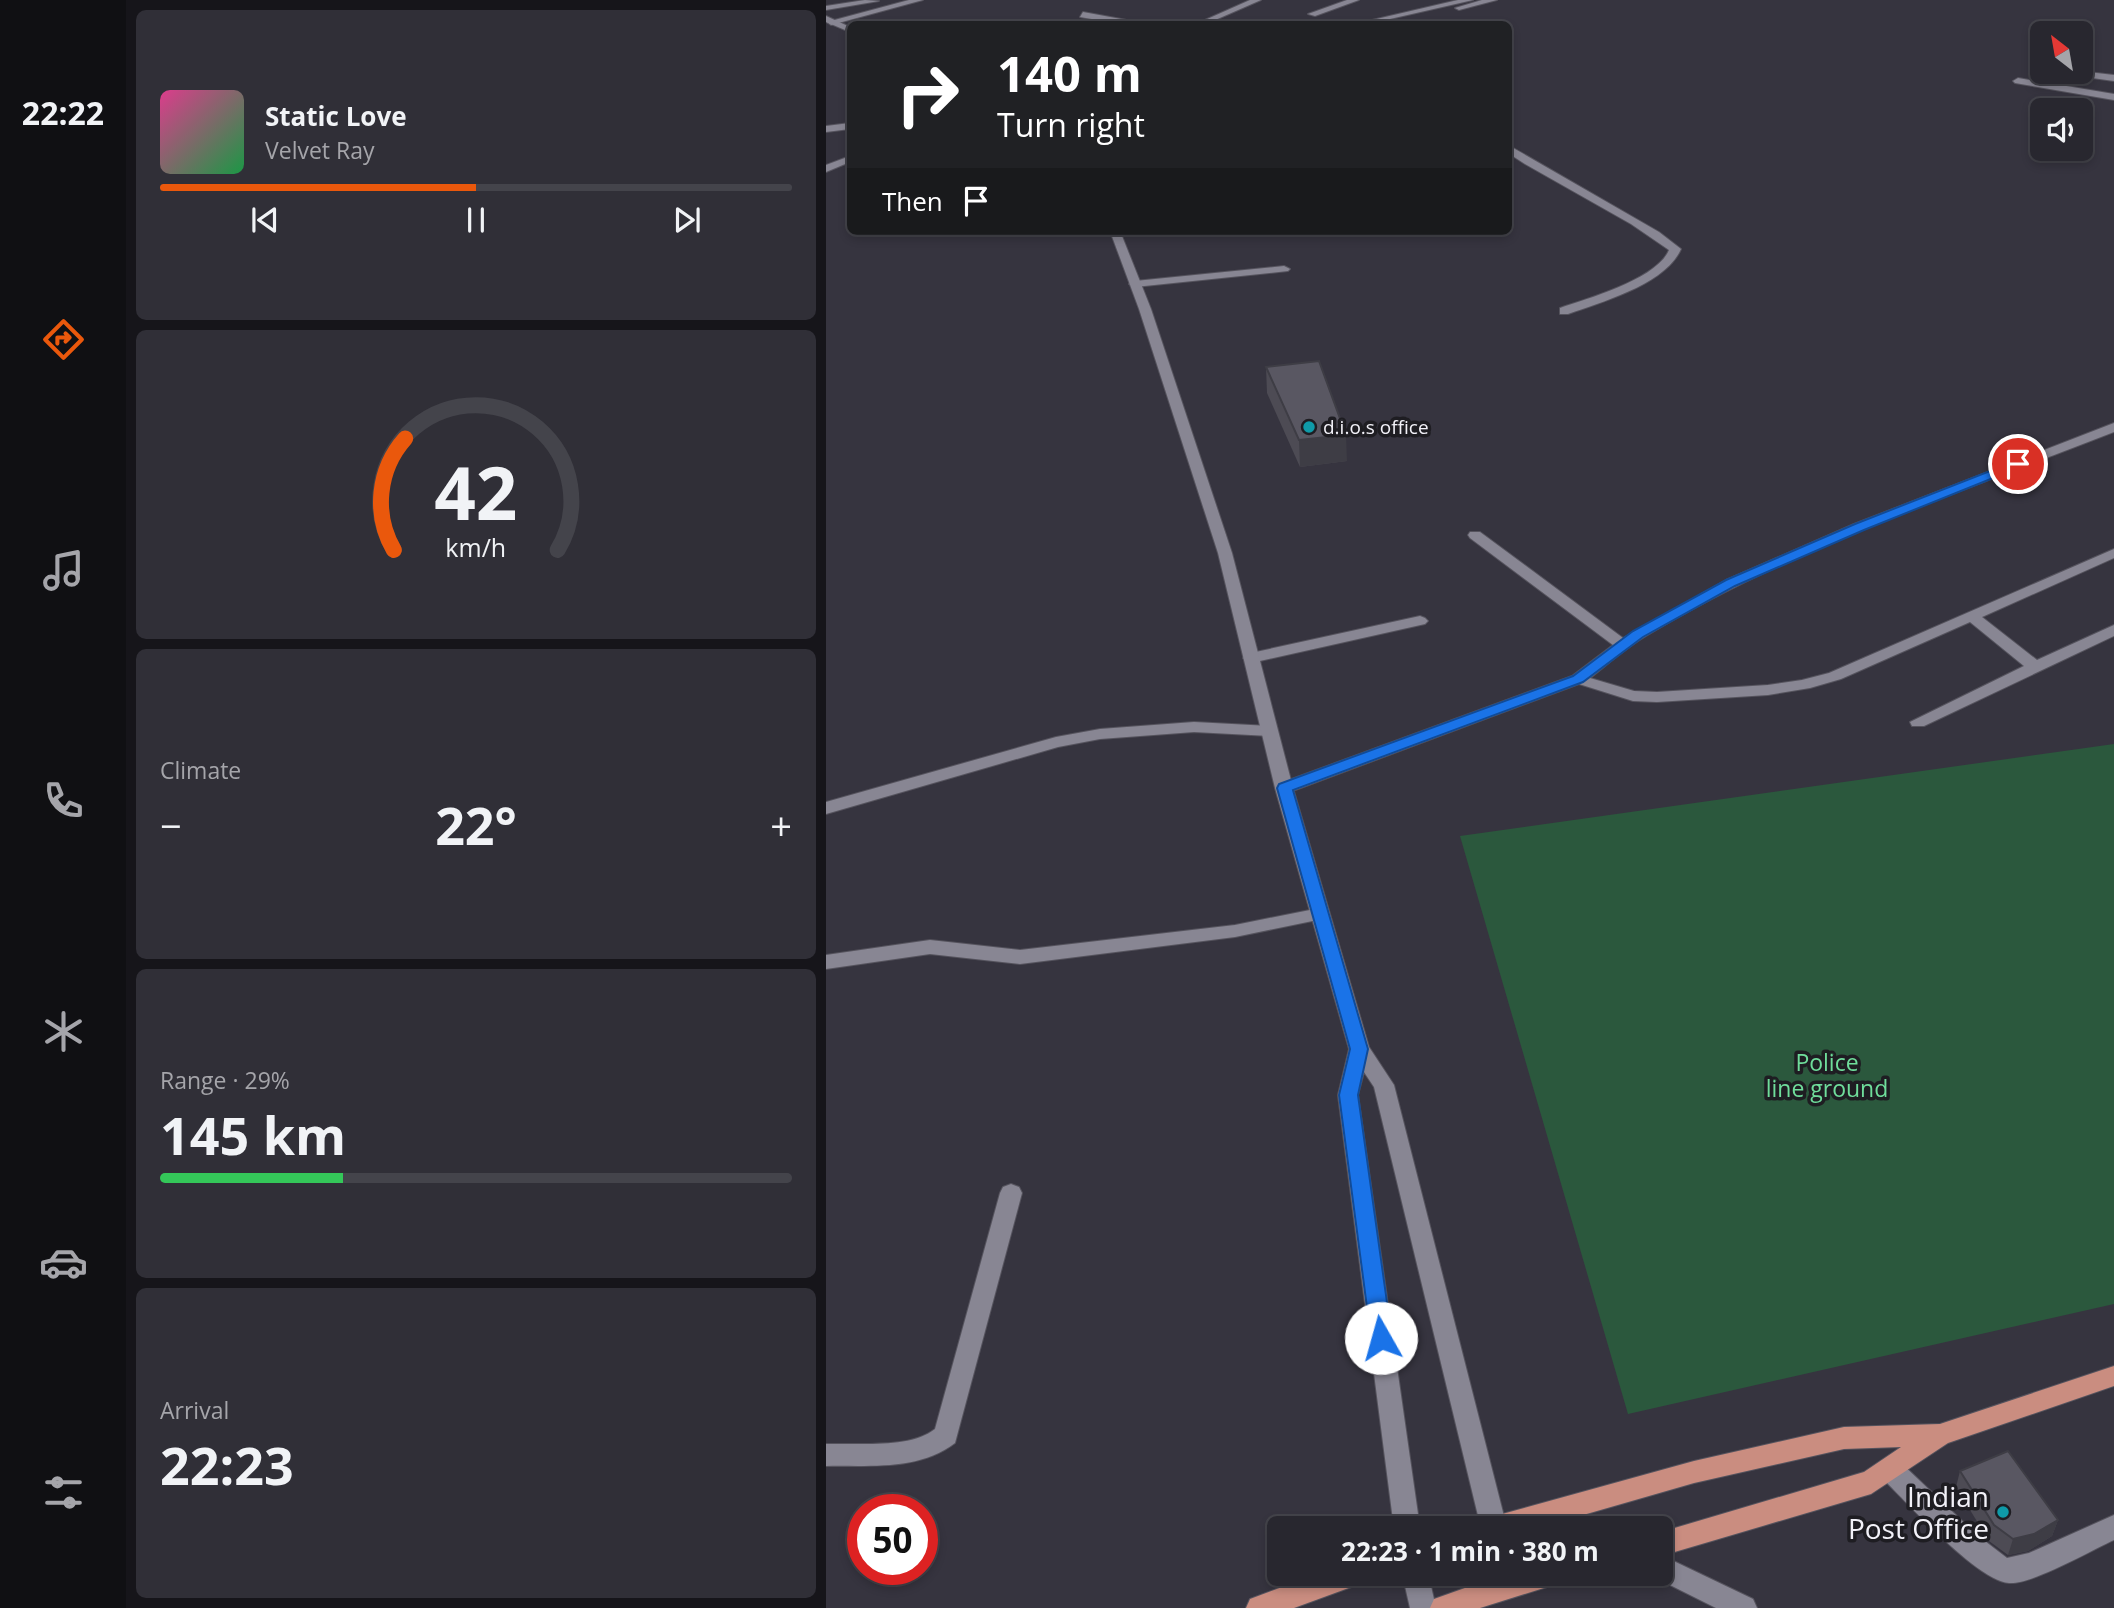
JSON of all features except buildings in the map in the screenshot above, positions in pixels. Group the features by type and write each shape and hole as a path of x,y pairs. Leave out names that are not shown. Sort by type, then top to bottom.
{"main road":[{"path":"1538,1516 1694,1472 1844,1438 1940,1434 2114,1376"},
{"path":"1673,1541 1871,1482 1940,1434"},
{"path":"1259,1608 1320,1586"},
{"path":"1443,1608 1469,1603 1497,1586"}],"street":[{"path":"826,8 878,0"},
{"path":"830,22 919,0"},
{"path":"1207,21 1258,0"},
{"path":"1311,14 1355,0"},
{"path":"1373,21 1469,0"},
{"path":"1397,21 1491,0"},
{"path":"1083,15 1116,21"},
{"path":"830,22 847,29"},
{"path":"2093,76 2114,78"},
{"path":"2018,80 2114,97"},
{"path":"826,123 847,120"},
{"path":"826,129 847,126"},
{"path":"1512,151 1541,170 1629,217 1675,249 1674,257 1670,261 1645,277 1597,300 1564,311"},
{"path":"826,169 847,160"},
{"path":"1117,235 1225,553 1284,788 1359,1049 1384,1085 1492,1516"},
{"path":"1135,284 1284,269"},
{"path":"1284,788 1578,679 1622,645 1731,583 1859,527 2114,427"},
{"path":"1475,535 1622,645"},
{"path":"1578,679 1633,696 1657,697 1804,685 1835,676 2114,554"},
{"path":"1971,615 2034,667"},
{"path":"1251,658 1420,621"},
{"path":"1918,722 2114,629"},
{"path":"826,808 1056,742 1100,734 1194,727 1270,731"},
{"path":"826,962 930,947 1020,957 1235,930 1320,914"},
{"path":"1359,1049 1348,1095 1405,1516"},
{"path":"826,1455 910,1452 930,1447 946,1435 1011,1194"},
{"path":"1890,1469 1956,1533 2002,1571 2024,1567 2114,1527"},
{"path":"1673,1573 1744,1608"},
{"path":"1418,1586 1423,1608"}],"green space":[{"name":"Police line ground","path":"2114,744 2114,1304 1628,1414 1460,836"}],"place":[{"name":"d.i.o.s office","path":"1309,427"},
{"name":"Indian Post Office","path":"2003,1512"}],"route":[{"path":"1381,1338 1348,1095 1359,1049 1284,788 1578,679 1638,634 1731,583 1859,527 2018,464"}]}
